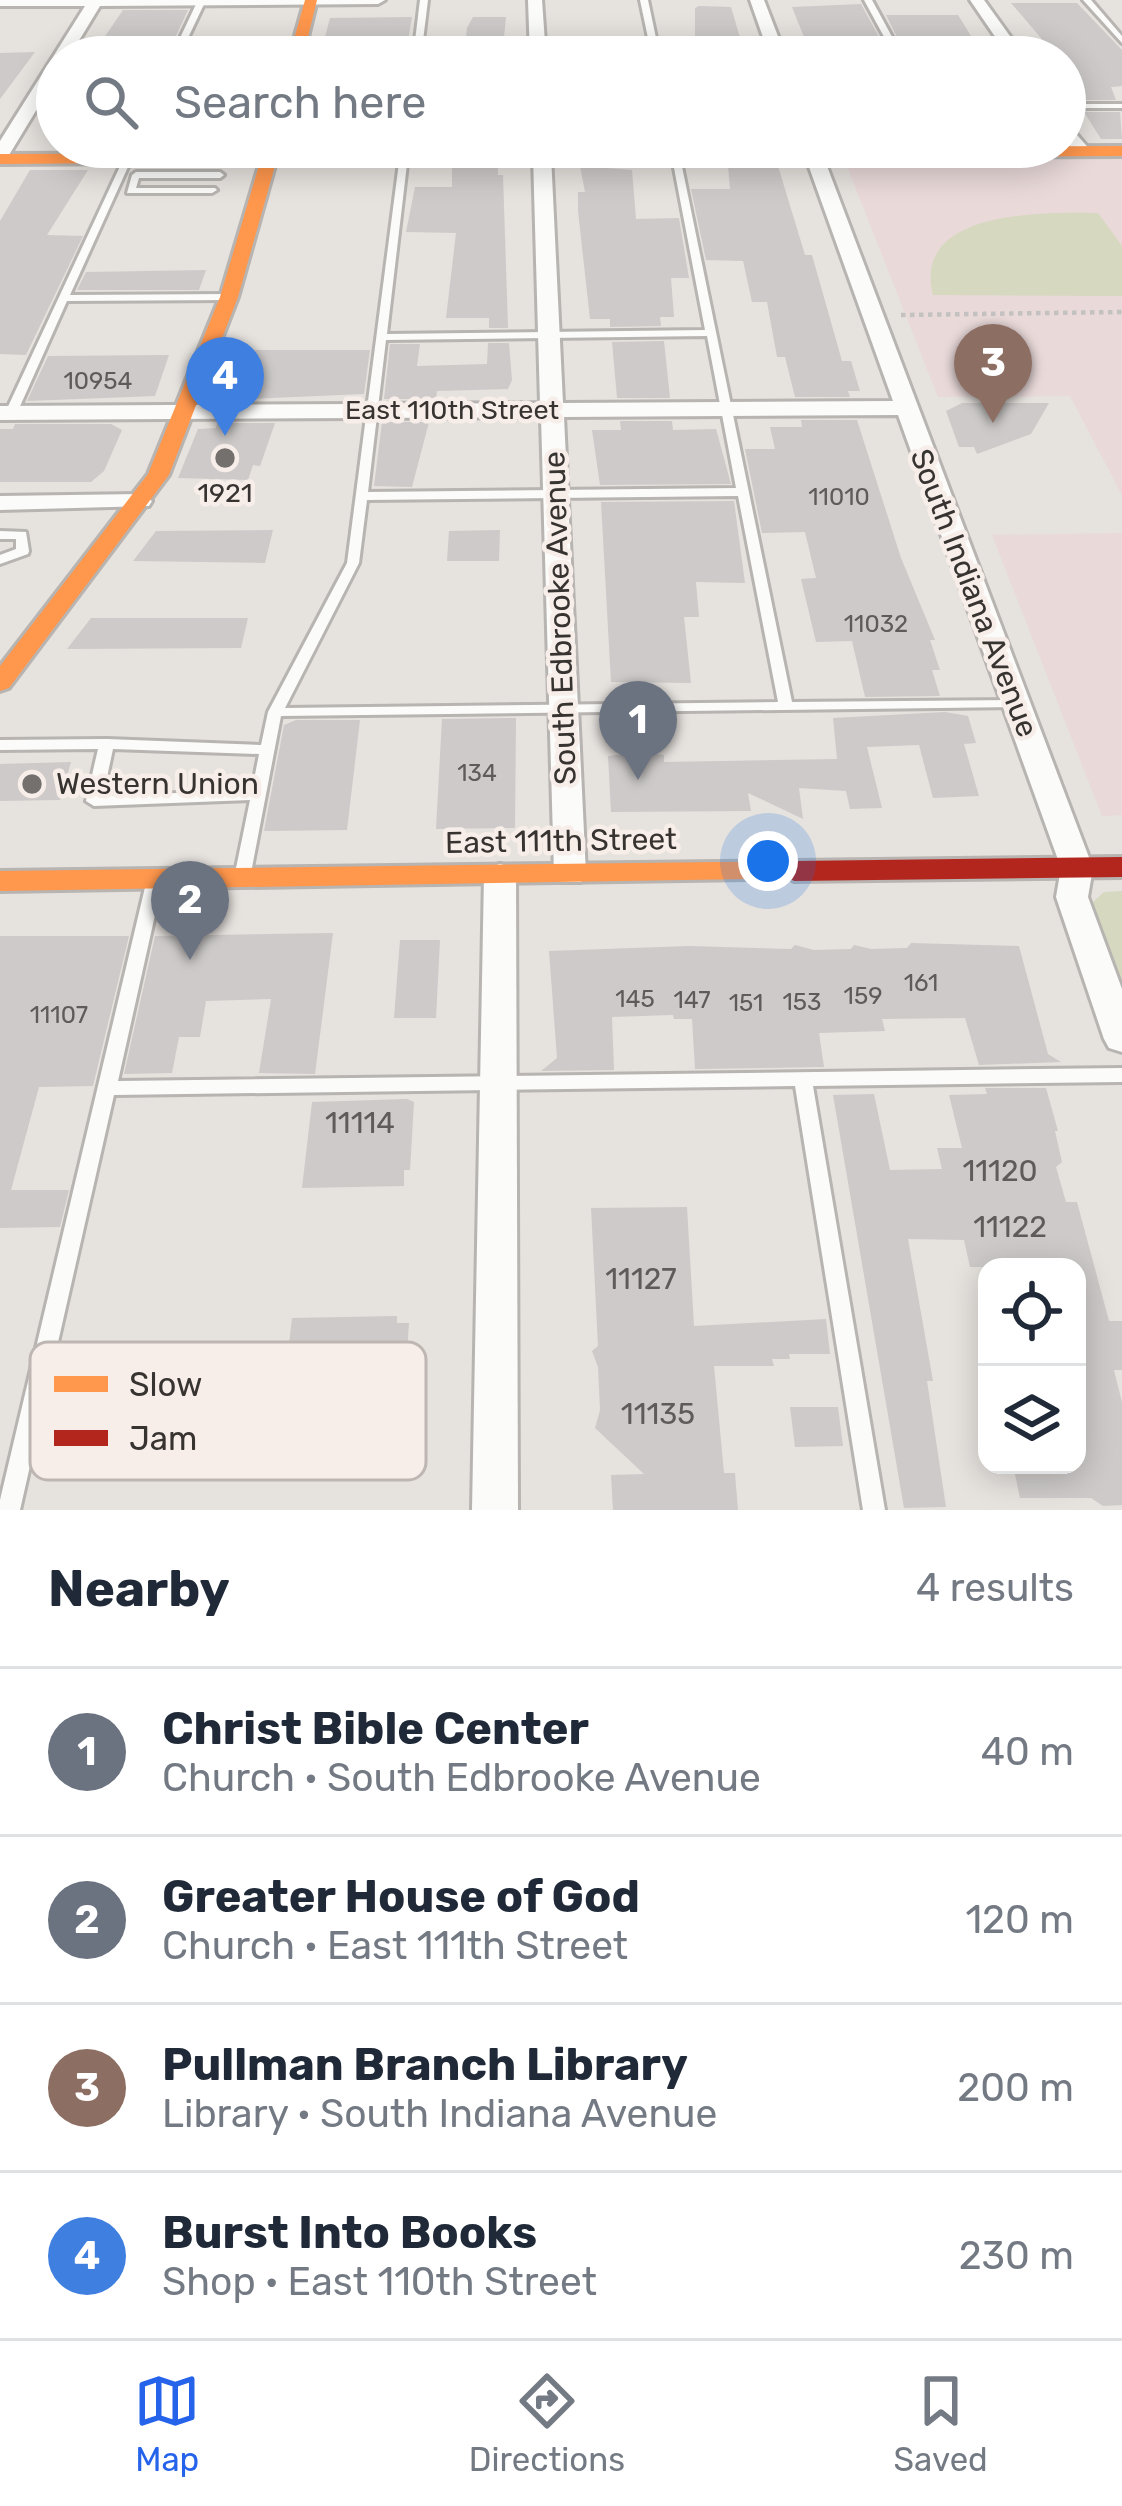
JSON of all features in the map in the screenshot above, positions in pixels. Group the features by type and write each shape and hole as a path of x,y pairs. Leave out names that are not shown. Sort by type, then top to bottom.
{"main road":[{"path":"302,36 311,0"},
{"path":"1086,152 1122,151"},
{"path":"0,157 36,156"},
{"path":"0,683 158,475 229,297 265,168"},
{"name":"East 111th Street","path":"0,881 1122,868"}],"street":[{"path":"0,2 378,0"},
{"path":"535,0 537,36"},
{"path":"757,0 770,36"},
{"path":"977,0 1002,36"},
{"path":"74,36 96,1"},
{"path":"0,157 36,98"},
{"name":"South Edbrooke Avenue","path":"543,168 570,874"},
{"name":"South Indiana Avenue","path":"818,168 1077,868 1072,897 1122,1040"},
{"name":"East 110th Street","path":"5,413 904,408"},
{"path":"0,502 140,501"},
{"path":"495,1510 500,875"}],"lane":[{"path":"185,36 201,0"},
{"path":"420,36 424,0"},
{"path":"644,0 652,36"},
{"path":"868,0 887,36"},
{"path":"1087,0 1122,41"},
{"path":"1086,106 1122,106"},
{"path":"5,413 124,168"},
{"path":"166,168 136,176 130,190 212,190"},
{"path":"176,168 220,175"},
{"path":"242,878 275,712 353,563 403,168"},
{"path":"678,168 786,706"},
{"path":"64,298 229,297"},
{"path":"382,337 711,333"},
{"path":"362,496 743,492"},
{"path":"0,535 22,535 23,550 0,560"},
{"path":"275,712 1015,704"},
{"path":"106,744 94,800 257,795"},
{"path":"0,745 265,750"},
{"path":"48,1342 155,879"},
{"path":"106,1088 1122,1076"},
{"path":"803,1079 874,1510"},
{"path":"9,1510 30,1419"}],"path":[{"path":"901,315 1122,312"}],"shaded area":[{"path":"1086,159 1122,159 1122,495 1070,396 938,397 848,168 1086,168"},
{"path":"1122,533 1122,815 1102,816 992,535"}],"green space":[{"path":"1098,213 1122,246 1122,296 933,295 932,267 942,246 961,231 1016,216"},
{"path":"1122,891 1122,990 1091,904 1104,892"}],"building":[{"path":"1011,3 1077,3 1122,50 1122,86 1111,87 1116,100 1086,100 1086,36 1039,36"},
{"path":"861,4 879,36 804,36 792,7"},
{"path":"731,7 739,36 695,36 695,8"},
{"path":"123,10 188,10 176,36 105,36"},
{"path":"886,15 958,15 971,36 896,36"},
{"path":"412,17 409,36 325,36 330,18"},
{"path":"473,17 506,17 504,36 466,36"},
{"path":"35,52 0,99 0,53"},
{"path":"1086,112 1120,112 1122,139 1101,139"},
{"path":"452,168 498,168 498,175 503,175 508,328 489,328 489,318 446,318 456,233 406,232 415,187 452,187"},
{"path":"580,168 632,170 636,219 679,218 689,278 671,278 674,317 660,317 661,326 610,327 610,319 590,319 578,211 578,192 585,192"},
{"path":"728,168 779,168 805,255 812,255 842,361 851,361 860,391 848,391 850,397 795,397 785,357 777,357 767,302 752,302 743,261 706,260 691,189 730,189"},
{"path":"30,170 88,170 47,235 83,236 26,355 0,354 0,221"},
{"path":"206,270 199,290 77,290 86,272"},
{"path":"664,341 670,398 617,398 612,342"},
{"path":"488,343 509,343 512,380 508,389 437,391 436,399 384,399 390,344 420,344 417,366 487,364"},
{"path":"239,350 370,350 364,394 223,400"},
{"path":"169,355 155,396 27,401 48,356"},
{"path":"962,403 1049,403 1031,434 977,454 974,447 959,447 946,411"},
{"path":"801,420 857,420 901,558 935,640 930,640 940,670 932,670 940,696 865,697 852,641 816,642 801,579 816,578 805,532 762,533 745,449 775,449 770,427 802,427"},
{"path":"620,421 672,421 673,430 716,429 731,484 600,485 592,430 621,430"},
{"path":"382,422 429,422 412,487 374,486"},
{"path":"217,423 275,423 260,466 253,465 248,480 178,478 198,429 216,428"},
{"path":"15,424 111,424 122,430 104,471 91,482 0,482 0,429 13,429"},
{"path":"734,501 745,583 696,582 699,617 684,617 691,683 611,682 601,502"},
{"path":"273,530 265,563 133,561 156,531"},
{"path":"500,530 499,561 447,561 449,531"},
{"path":"91,618 248,618 241,648 67,649"},
{"path":"945,712 968,716 976,743 964,744 979,796 933,798 919,745 867,747 882,808 850,809 846,791 799,788 803,819 748,793 751,811 611,812 608,756 640,752 664,755 664,762 837,759 833,718"},
{"path":"516,718 515,828 436,829 442,719"},
{"path":"296,720 360,720 347,830 264,831 284,725"},
{"name":"Western Union","path":"71,762 60,800 0,801 0,764"},
{"path":"333,933 315,1074 259,1073 271,999 206,1001 200,1037 179,1037 172,1073 124,1074 155,936"},
{"path":"0,936 129,936 93,1086 39,1087 11,1190 69,1190 60,1227 0,1228"},
{"path":"400,940 440,940 436,1018 394,1018"},
{"path":"911,943 1019,946 1048,1054 1061,1062 979,1065 965,1018 882,1019 885,1031 819,1033 824,1067 695,1069 692,1019 674,1019 673,1015 612,1017 614,1070 541,1071 557,1058 549,951 689,946 791,949 795,945 814,950 854,945 871,949 907,948"},
{"path":"985,1088 1046,1088 1058,1131 1062,1162 1056,1167 1066,1202 1077,1202 1109,1321 1122,1321 1122,1370 1114,1370 1122,1402 1122,1505 1103,1506 1091,1498 1020,1498 1015,1474 1086,1474 1086,1258 978,1258 978,1267 970,1267 964,1240 908,1239 933,1381 927,1381 946,1507 904,1508 833,1095 874,1094 890,1170 942,1169 937,1148 962,1148 949,1095 987,1094"},
{"path":"312,1102 414,1102 410,1170 404,1170 404,1186 302,1188"},
{"path":"687,1207 694,1326 826,1319 830,1354 789,1354 790,1359 772,1359 774,1366 714,1366 724,1473 735,1473 738,1510 613,1510 611,1475 644,1474 595,1428 600,1410 598,1367 592,1351 598,1346 591,1208"},
{"path":"397,1316 397,1323 409,1323 408,1342 289,1342 292,1318"},
{"path":"790,1407 838,1407 843,1446 795,1447"}],"traffic: slow":[{"path":"302,36 311,0"},
{"path":"1086,151 1122,151"},
{"path":"0,159 36,159"},
{"path":"0,683 158,475 229,297 266,168"},
{"path":"0,881 794,871"}],"traffic: jam":[{"path":"794,871 1122,867"}],"place":[{"name":"Pullman Branch Library","path":"993,423"},
{"name":"Burst Into Books","path":"225,436"},
{"name":"1921","path":"225,458"},
{"name":"Christ Bible Center","path":"638,780"},
{"name":"Western Union","path":"32,784"},
{"name":"Greater House of God","path":"190,960"}]}
